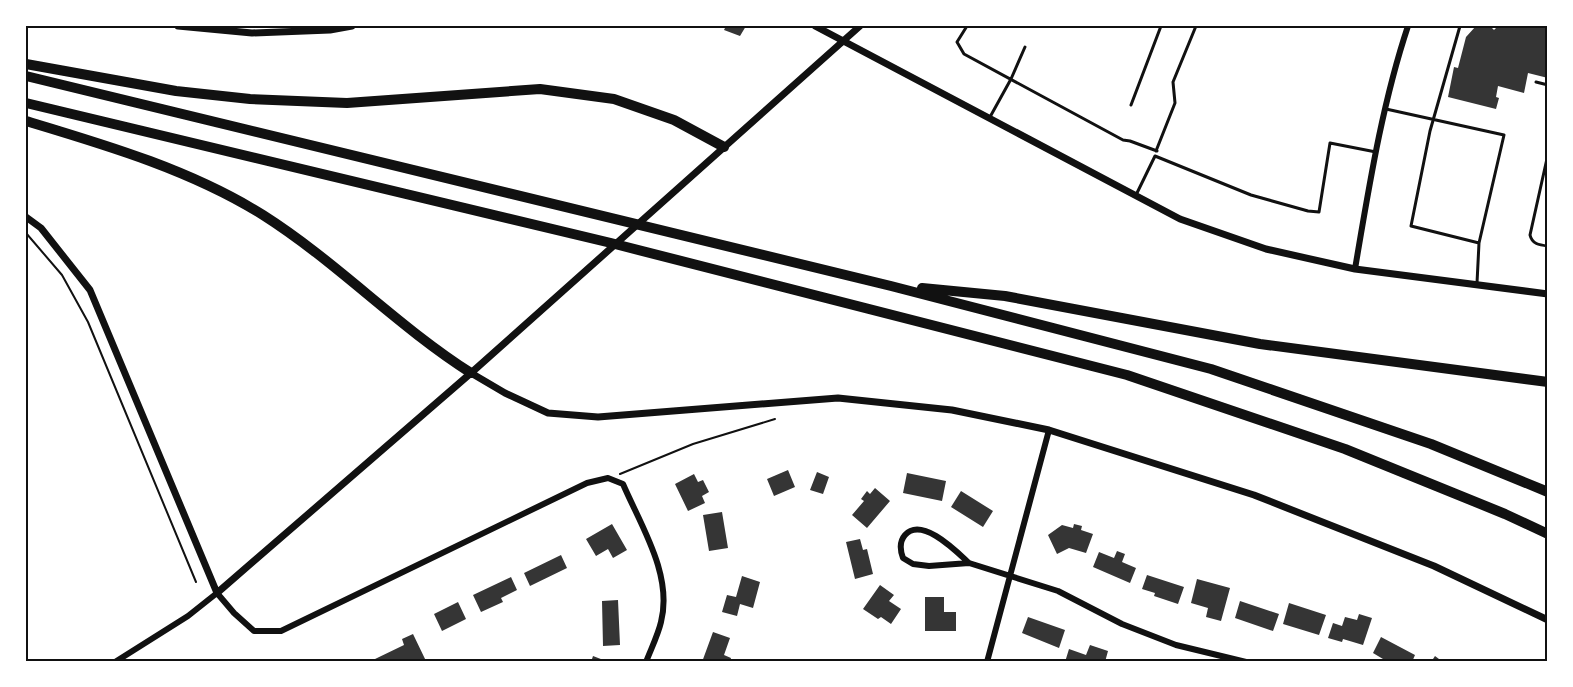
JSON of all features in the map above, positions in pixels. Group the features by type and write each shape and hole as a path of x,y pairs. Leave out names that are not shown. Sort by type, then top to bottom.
{"highway":[{"path":"26,64 176,92 250,99 347,103 540,89 614,99 674,120 724,147"},
{"path":"26,76 891,286 1211,369 1431,444 1548,492"},
{"path":"26,103 611,243 1127,375 1345,449 1505,514 1548,534"},
{"path":"26,121 138,157 209,186 263,215 321,257 439,352 471,373"},
{"path":"891,286 1005,296 1260,344 1548,382"}],"street":[{"path":"178,26 238,29 252,33 330,30 352,26"},
{"path":"815,26 1179,219 1266,249 1355,269 1548,294"},
{"path":"115,662 188,616 217,593 471,373 860,26"},
{"path":"1355,269 1376,152 1408,26"},
{"path":"26,217 41,228 90,290 217,593 254,631 281,631 587,483 611,479 623,484 658,564 662,621 646,662"},
{"path":"471,373 505,393 548,413 598,417 837,398 952,410 1049,430 1265,499 1434,566 1548,620"},
{"path":"987,662 1049,430"},
{"path":"969,563 940,538 924,530 912,531 904,536 899,548 903,558 913,564 929,566 969,563 1058,591 1122,624 1176,645 1246,662"}],"lane":[{"path":"967,26 957,42 964,54 1123,140 1251,195 1308,212 1319,212 1330,143 1376,152"},
{"path":"1131,105 1161,26"},
{"path":"1136,196 1156,153 1174,103 1173,82 1196,26"},
{"path":"1460,26 1433,118 1411,226 1479,243"},
{"path":"989,118 1011,79 1025,47"},
{"path":"1536,82 1548,85"},
{"path":"1386,109 1504,135 1479,243 1477,285"},
{"path":"1548,154 1530,235 1531,240 1536,244 1548,246"}],"path":[{"path":"26,233 62,275 88,322 196,582"},
{"path":"611,479 620,473 693,444 775,419"}],"building":[{"path":"726,26 746,26 740,36 724,30"},
{"path":"1476,26 1490,26 1494,30 1498,26 1548,26 1548,78 1528,73 1524,93 1498,86 1496,97 1499,98 1496,109 1448,97 1454,67 1458,68 1466,37"},
{"path":"788,470 795,487 774,496 767,479"},
{"path":"817,472 829,477 823,494 810,490"},
{"path":"907,473 946,481 942,501 903,493"},
{"path":"694,474 698,482 703,480 709,492 702,496 705,503 688,511 675,484"},
{"path":"875,488 890,501 867,528 852,515 864,501 861,499 867,491 870,494"},
{"path":"961,491 993,511 983,527 951,507"},
{"path":"722,512 728,548 709,551 703,515"},
{"path":"612,524 627,550 613,558 608,549 596,556 586,539"},
{"path":"1074,524 1082,526 1081,530 1093,534 1086,553 1069,548 1057,554 1048,535 1062,525 1073,528"},
{"path":"860,539 863,550 867,549 873,574 855,579 846,542"},
{"path":"1117,551 1125,554 1122,562 1136,568 1130,583 1093,567 1099,552 1114,558"},
{"path":"561,555 567,568 530,586 524,573"},
{"path":"1147,575 1184,587 1178,604 1154,596 1155,593 1142,589"},
{"path":"742,576 760,582 753,608 740,604 737,616 722,612 727,595 736,597"},
{"path":"511,577 517,590 501,598 503,602 481,612 473,595"},
{"path":"1197,579 1230,588 1221,621 1206,617 1208,608 1191,603"},
{"path":"880,585 894,595 889,601 901,609 891,624 863,609"},
{"path":"925,597 944,597 944,612 956,612 956,631 925,631"},
{"path":"618,600 620,645 603,646 602,601"},
{"path":"1240,601 1279,614 1273,631 1235,618"},
{"path":"458,602 466,619 442,631 434,614"},
{"path":"1289,603 1326,615 1319,635 1283,624"},
{"path":"1359,614 1372,618 1363,645 1343,639 1342,642 1328,638 1333,623 1342,626 1345,617 1357,620"},
{"path":"1028,617 1065,630 1059,648 1022,633"},
{"path":"713,632 730,638 724,655 731,658 730,662 702,662"},
{"path":"413,634 426,661 376,662 375,659 404,645 402,639"},
{"path":"1381,637 1415,655 1412,662 1388,662 1373,653"},
{"path":"1090,645 1108,651 1105,662 1065,662 1069,649 1086,655"},
{"path":"593,656 606,661 606,662 591,662"},
{"path":"1435,656 1443,662 1431,662"}]}
